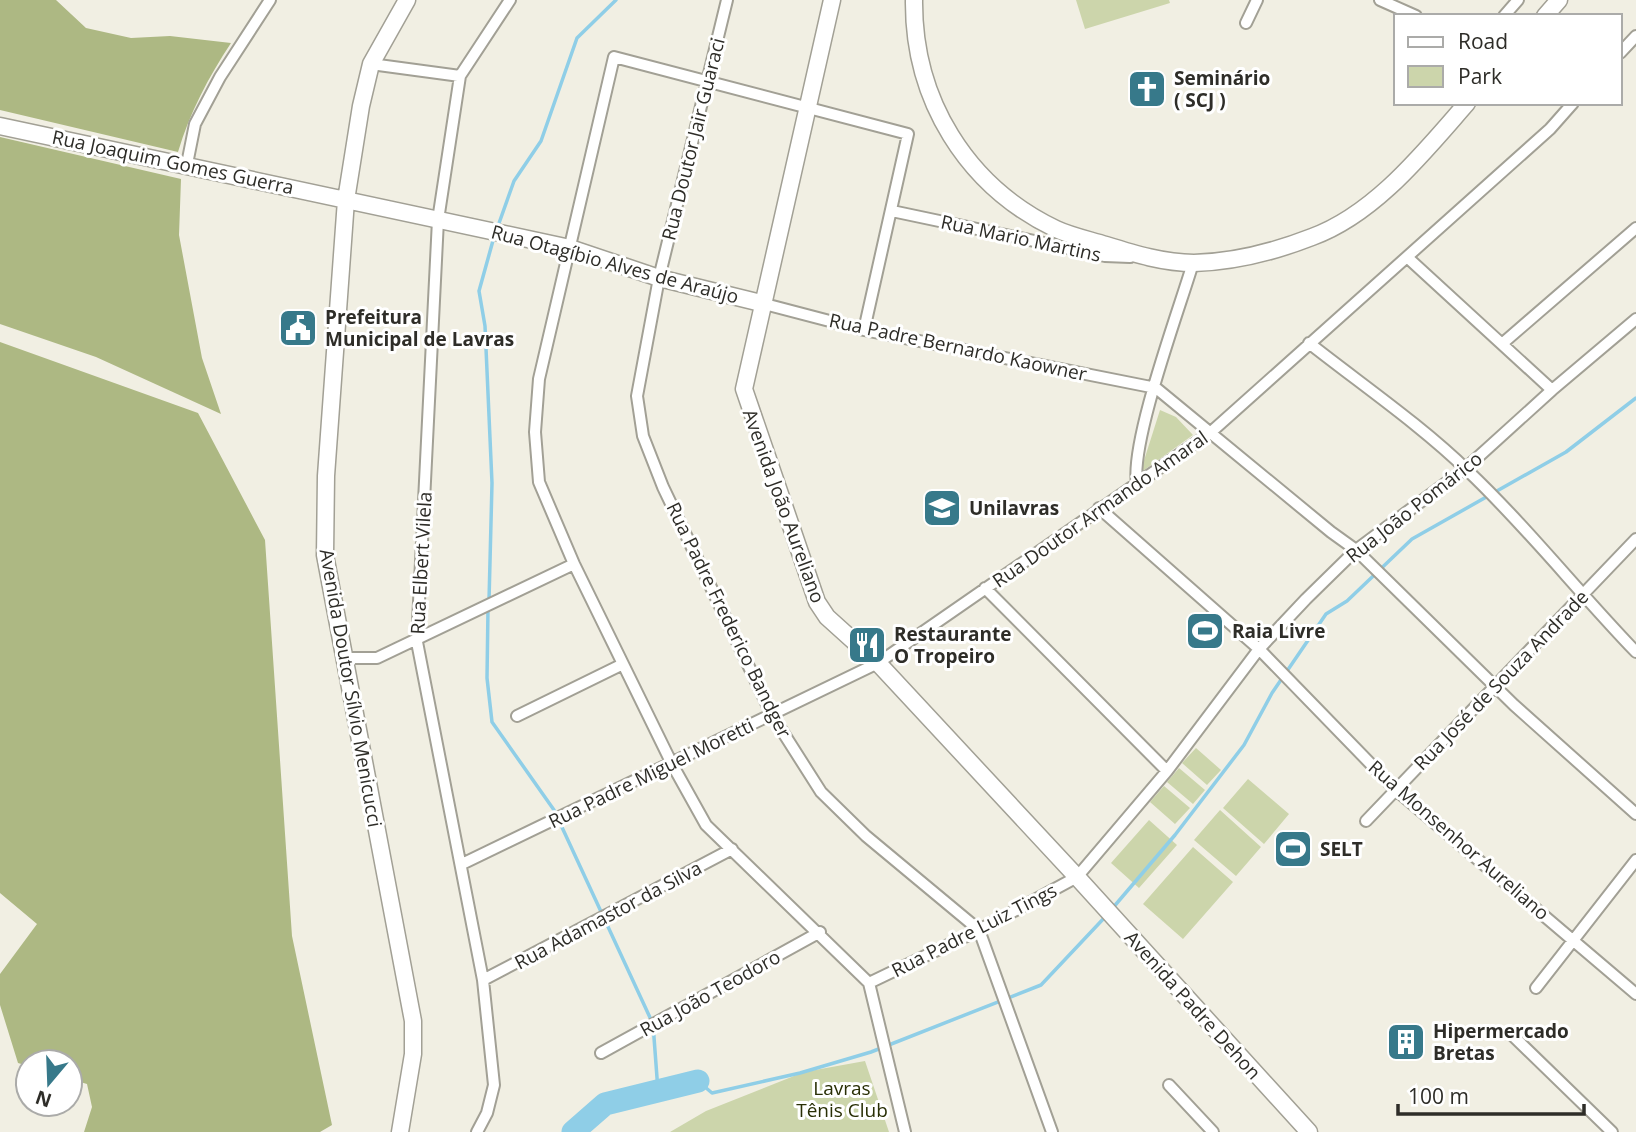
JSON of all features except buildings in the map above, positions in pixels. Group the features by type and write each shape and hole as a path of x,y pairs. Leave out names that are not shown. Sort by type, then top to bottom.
{"main road":[{"name":"Avenida Doutor Sílvio Menicucci","path":"400,1132 414,1054 413,1021 342,658 325,555 326,476 346,200 360,106 371,64 407,0"},
{"name":"Avenida João Aureliano","path":"832,0 744,376 746,401 817,602 827,617 877,663 1077,877"},
{"path":"914,0 914,26 923,76 940,120 965,159 997,191 1033,217 1059,231 1150,258 1193,263 1264,252 1315,237 1367,206 1465,105"},
{"path":"1547,14 1559,0"},
{"name":"Rua Joaquim Gomes Guerra","path":"0,126 346,200"},
{"name":"Rua Otagíbio Alves de Araújo","path":"346,200 570,248 659,278 761,303"},
{"name":"Avenida Padre Dehon","path":"1077,877 1309,1132"}],"street":[{"path":"187,164 195,124 220,77 270,0"},
{"name":"Rua Elbert Vilela","path":"477,1132 487,1113 494,1085 484,980 417,642 438,220 460,76 510,0"},
{"name":"Rua Doutor Jair Guaraci","path":"659,278 727,0"},
{"path":"1246,23 1257,0"},
{"path":"1380,0 1412,14"},
{"path":"1506,14 1518,0"},
{"path":"1622,51 1636,36"},
{"path":"864,330 908,134 614,57 539,379 535,432 539,482 574,564 672,764 706,825 820,932 869,983 905,1132"},
{"path":"371,64 460,76"},
{"name":"Rua Doutor Armando Amaral","path":"877,663 1210,433 1550,129 1571,105"},
{"name":"Rua Mario Martins","path":"892,211 1105,256 1150,258"},
{"path":"1503,343 1636,228"},
{"path":"1407,257 1552,390"},
{"path":"1137,484 1135,468 1193,263"},
{"name":"Rua Padre Frederico Bandger","path":"659,278 637,396 643,436 663,487 772,715 821,792 866,836 979,930"},
{"name":"Rua Padre Bernardo Kaowner","path":"761,303 864,330 1156,388"},
{"name":"Rua João Pomárico","path":"1077,877 1167,771 1259,649 1356,550 1466,468 1636,319"},
{"path":"1309,343 1466,468 1535,538 1581,596 1636,652"},
{"path":"1156,388 1356,550 1497,685 1514,705 1636,814"},
{"name":"Rua Monsenhor Aureliano","path":"1099,508 1259,649 1396,790 1636,994"},
{"name":"Rua José de Souza Andrade","path":"1366,821 1636,540"},
{"path":"342,658 377,658 417,642 574,564"},
{"path":"985,588 1167,771"},
{"name":"Rua Padre Miguel Moretti","path":"462,864 877,663"},
{"path":"517,716 623,664"},
{"name":"Rua Adamastor da Silva","path":"484,980 732,849"},
{"path":"1536,988 1636,860"},
{"name":"Rua Padre Luiz Tings","path":"869,983 979,930 1077,877"},
{"path":"979,930 1049,1131"},
{"name":"Rua João Teodoro","path":"601,1053 820,932"},
{"path":"1510,1034 1612,1132"},
{"path":"1169,1085 1213,1132"}],"green space":[{"path":"0,0 56,0 86,28 131,38 170,36 231,43 200,96 178,152 0,110"},
{"path":"1076,0 1169,0 1170,3 1085,29"},
{"path":"0,137 181,179 179,235 202,358 221,414 96,357 0,324"},
{"path":"0,342 198,413 265,540 292,936 332,1125 320,1132 84,1132 92,1107 87,1084 84,1083 84,1048 14,1048 14,1050 0,1005 0,974 37,924 0,893"},
{"path":"1160,410 1176,417 1193,435 1140,473"},
{"path":"1196,748 1221,770 1207,785 1182,763"},
{"path":"1179,768 1205,790 1193,804 1167,782"},
{"path":"1248,779 1289,814 1264,844 1223,808"},
{"path":"1164,786 1190,808 1175,824 1150,802"},
{"path":"1220,810 1261,847 1236,876 1194,840"},
{"path":"1149,820 1177,845 1139,888 1111,863"},
{"path":"1193,847 1233,882 1183,939 1143,904"},
{"name":"Lavras Tênis Club","path":"865,1061 889,1132 670,1132 706,1111 804,1072"}],"waterway":[{"path":"498,226 514,181 541,141 577,38 616,0"},
{"path":"489,601 492,483 485,326 479,291 494,237"},
{"path":"1111,910 1175,835 1244,745 1272,693 1326,614 1347,601 1412,539 1566,452 1636,398"},
{"path":"488,609 487,678 492,722 554,810 653,1024 658,1091"},
{"path":"698,1081 712,1093 800,1073 871,1052 1041,985 1106,916"},
{"path":"573,1132 605,1104 698,1081"}],"place":[{"name":"Seminário ( SCJ )","path":"1147,89"},
{"name":"Prefeitura Municipal de Lavras","path":"298,328"},
{"name":"Unilavras","path":"942,508"},
{"name":"Raia Livre","path":"1205,631"},
{"name":"Restaurante O Tropeiro","path":"867,645"},
{"name":"SELT","path":"1293,849"},
{"name":"Hipermercado Bretas","path":"1406,1042"}]}
